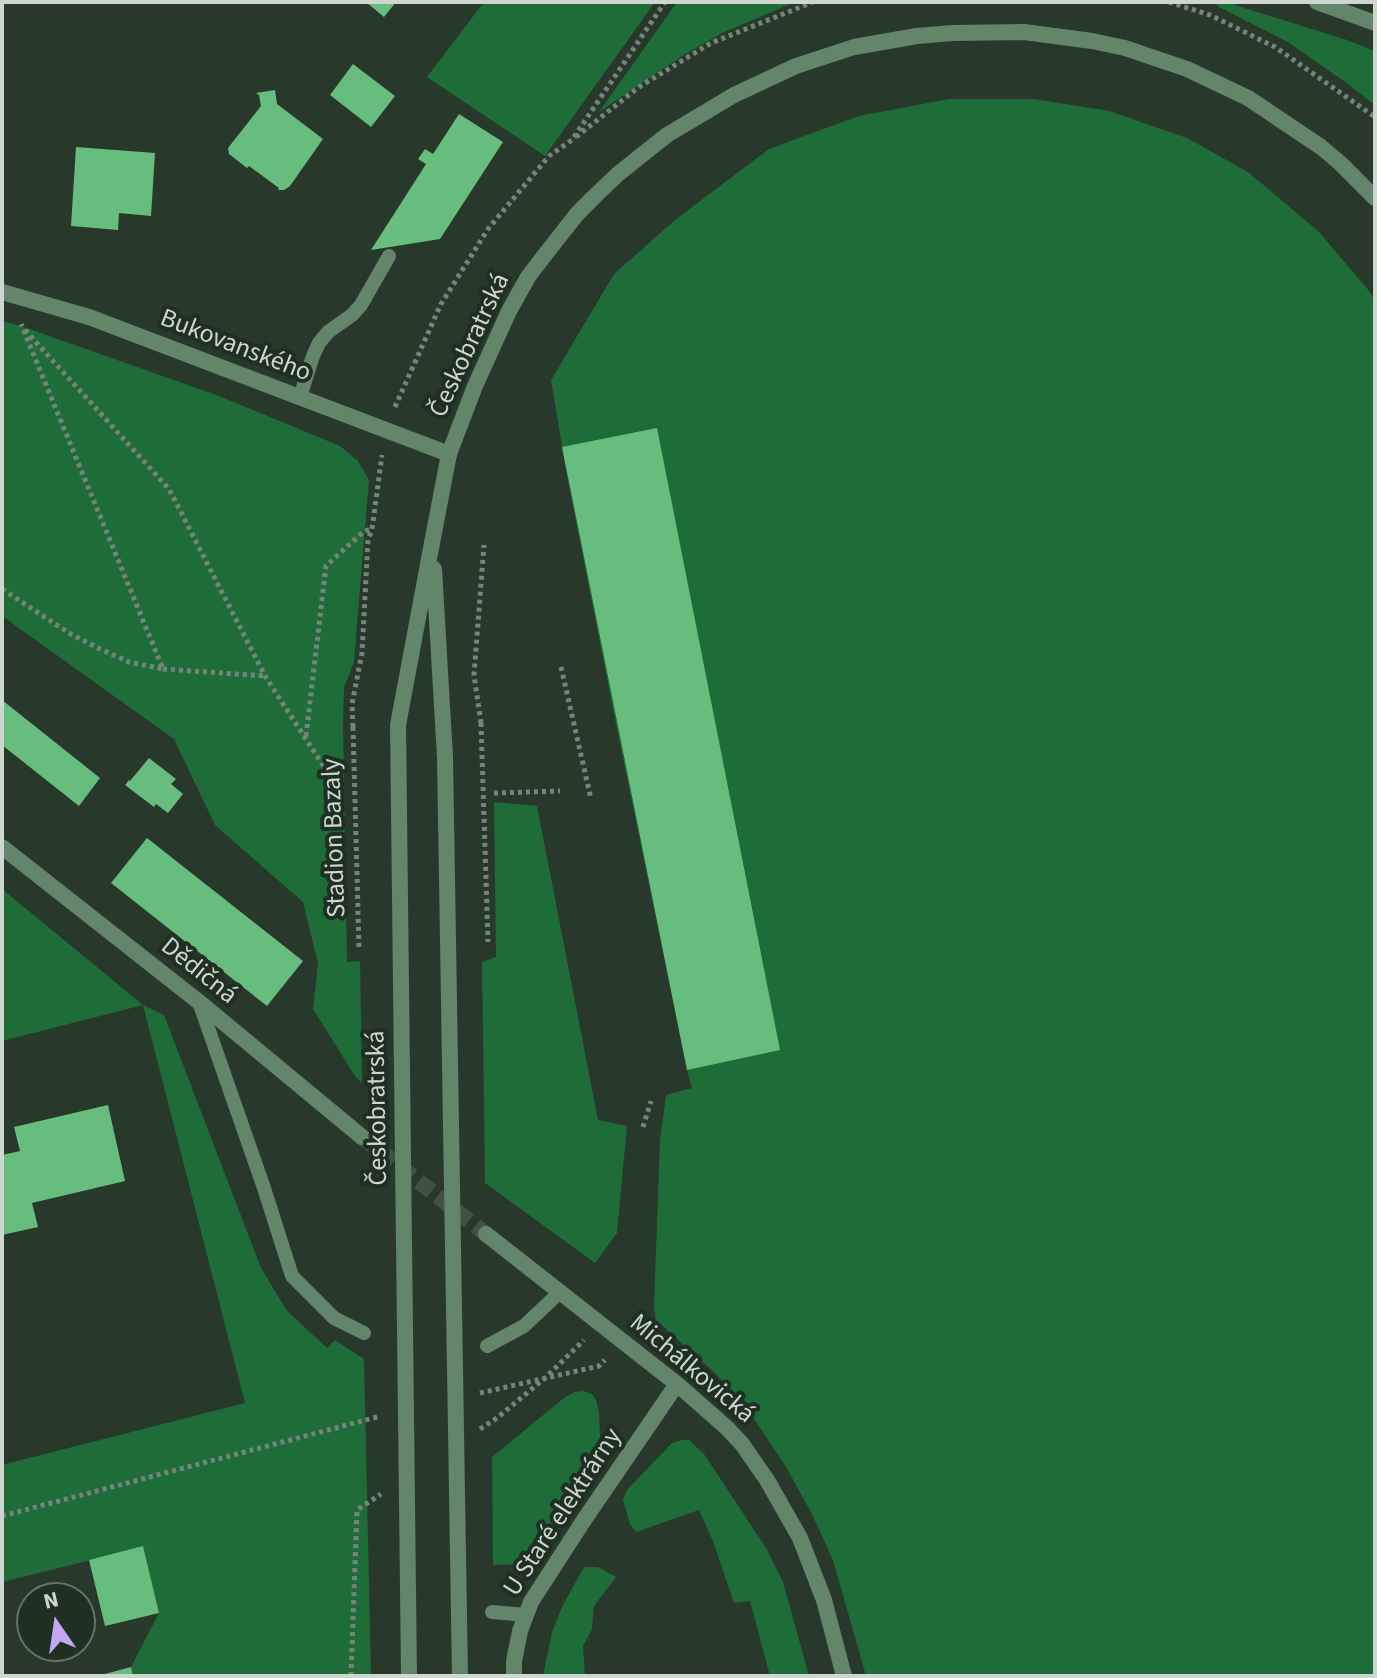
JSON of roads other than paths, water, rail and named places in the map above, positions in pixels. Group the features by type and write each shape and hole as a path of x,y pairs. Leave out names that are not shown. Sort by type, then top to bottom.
{"street":[{"path":"1317,2 1375,23"},
{"name":"Českobratrská","path":"409,1676 398,725 449,454 493,345 528,277 559,235 596,195 642,154 696,116 796,66 854,47 917,36 1024,32 1060,36 1125,48 1187,69 1248,98 1287,122 1340,163 1375,198"},
{"name":"Bukovanského","path":"6,293 89,317 449,454"},
{"name":"Českobratrská","path":"432,543 445,757 460,1676"},
{"name":"Dědičná","path":"2,847 199,1002 362,1137"},
{"path":"486,1234 560,1292"},
{"name":"Michálkovická","path":"560,1292 710,1412 756,1462 800,1538 817,1578 844,1676"},
{"name":"U Staré elektrárny","path":"514,1676 520,1631 531,1602 677,1384"}],"lane":[{"path":"300,397 319,343 361,305 389,256"},
{"path":"199,1002 292,1276 334,1318 364,1333"},
{"path":"487,1346 524,1326 560,1292"},
{"path":"492,1612 526,1615"}],"tunnel":[{"path":"362,1137 486,1234"}]}
